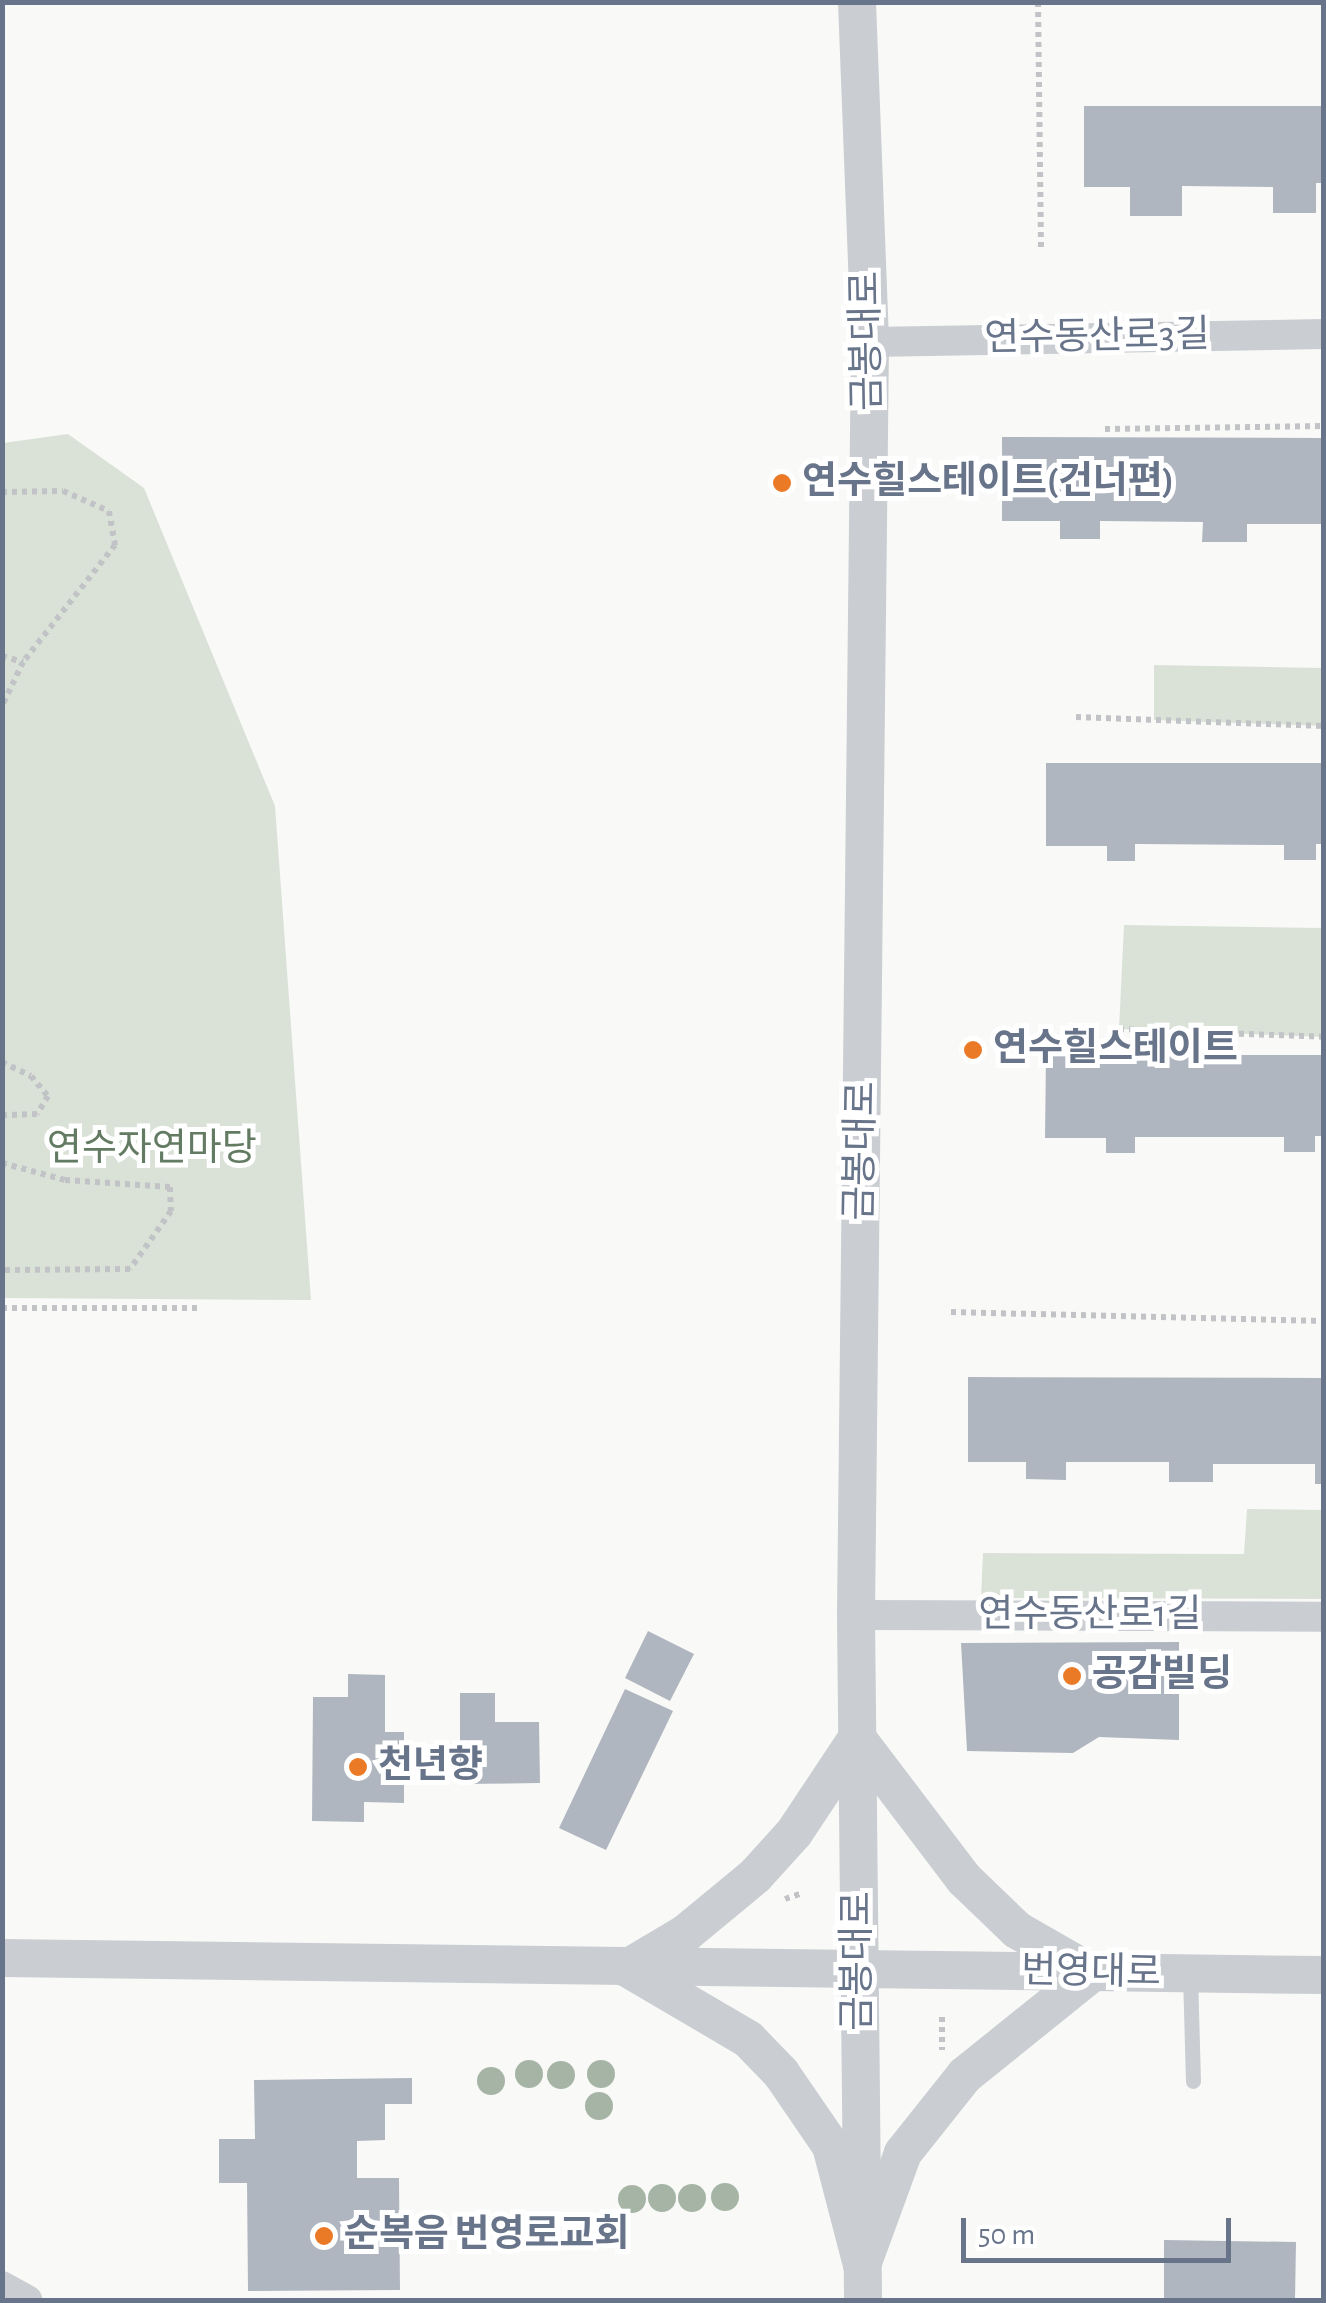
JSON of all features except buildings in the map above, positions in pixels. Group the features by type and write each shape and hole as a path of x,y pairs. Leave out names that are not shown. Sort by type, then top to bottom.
{"street":[{"name":"금봉대로","path":"857,2 870,342 856,1615 862,2283"},
{"name":"연수동산로3길","path":"870,342 1324,334"},
{"name":"연수동산로1길","path":"856,1615 1324,1617"},
{"path":"858,1738 964,1879 1017,1930 1092,1972 964,2076 903,2153 862,2283 831,2146 781,2073 748,2039 627,1968 686,1934 755,1876 794,1833 858,1738"},
{"name":"번영대로","path":"2,1958 1324,1976"},
{"path":"2,2286 27,2300"}],"lane":[{"path":"1190,1974 1194,2082"}],"path":[{"path":"1038,2 1041,250"},
{"path":"1104,429 1324,426"},
{"path":"2,492 63,491 109,510 115,545 23,662 2,706"},
{"path":"2,656 23,662"},
{"path":"1076,717 1324,726"},
{"path":"1119,1029 1324,1037"},
{"path":"2,1062 31,1076 48,1096 37,1114 2,1115"},
{"path":"2,1164 65,1180 170,1187 171,1211 130,1269 2,1270"},
{"path":"2,1308 201,1308"},
{"path":"950,1312 1324,1320"},
{"path":"942,2017 942,2066"}],"green space":[{"name":"연수자연마당","path":"68,434 144,488 275,806 311,1300 3,1298 3,443"},
{"path":"1154,665 1323,668 1323,726 1154,720"},
{"path":"1124,925 1323,928 1323,1037 1119,1029"},
{"path":"1247,1509 1323,1510 1323,1599 981,1598 983,1553 1244,1554"}],"place":[{"name":"연수힐스테이트(건너편)","path":"782,483"},
{"name":"연수힐스테이트","path":"973,1050"},
{"name":"공감빌딩","path":"1072,1676"},
{"name":"천년향","path":"358,1767"},
{"name":"순복음 번영로교회","path":"324,2236"}]}
